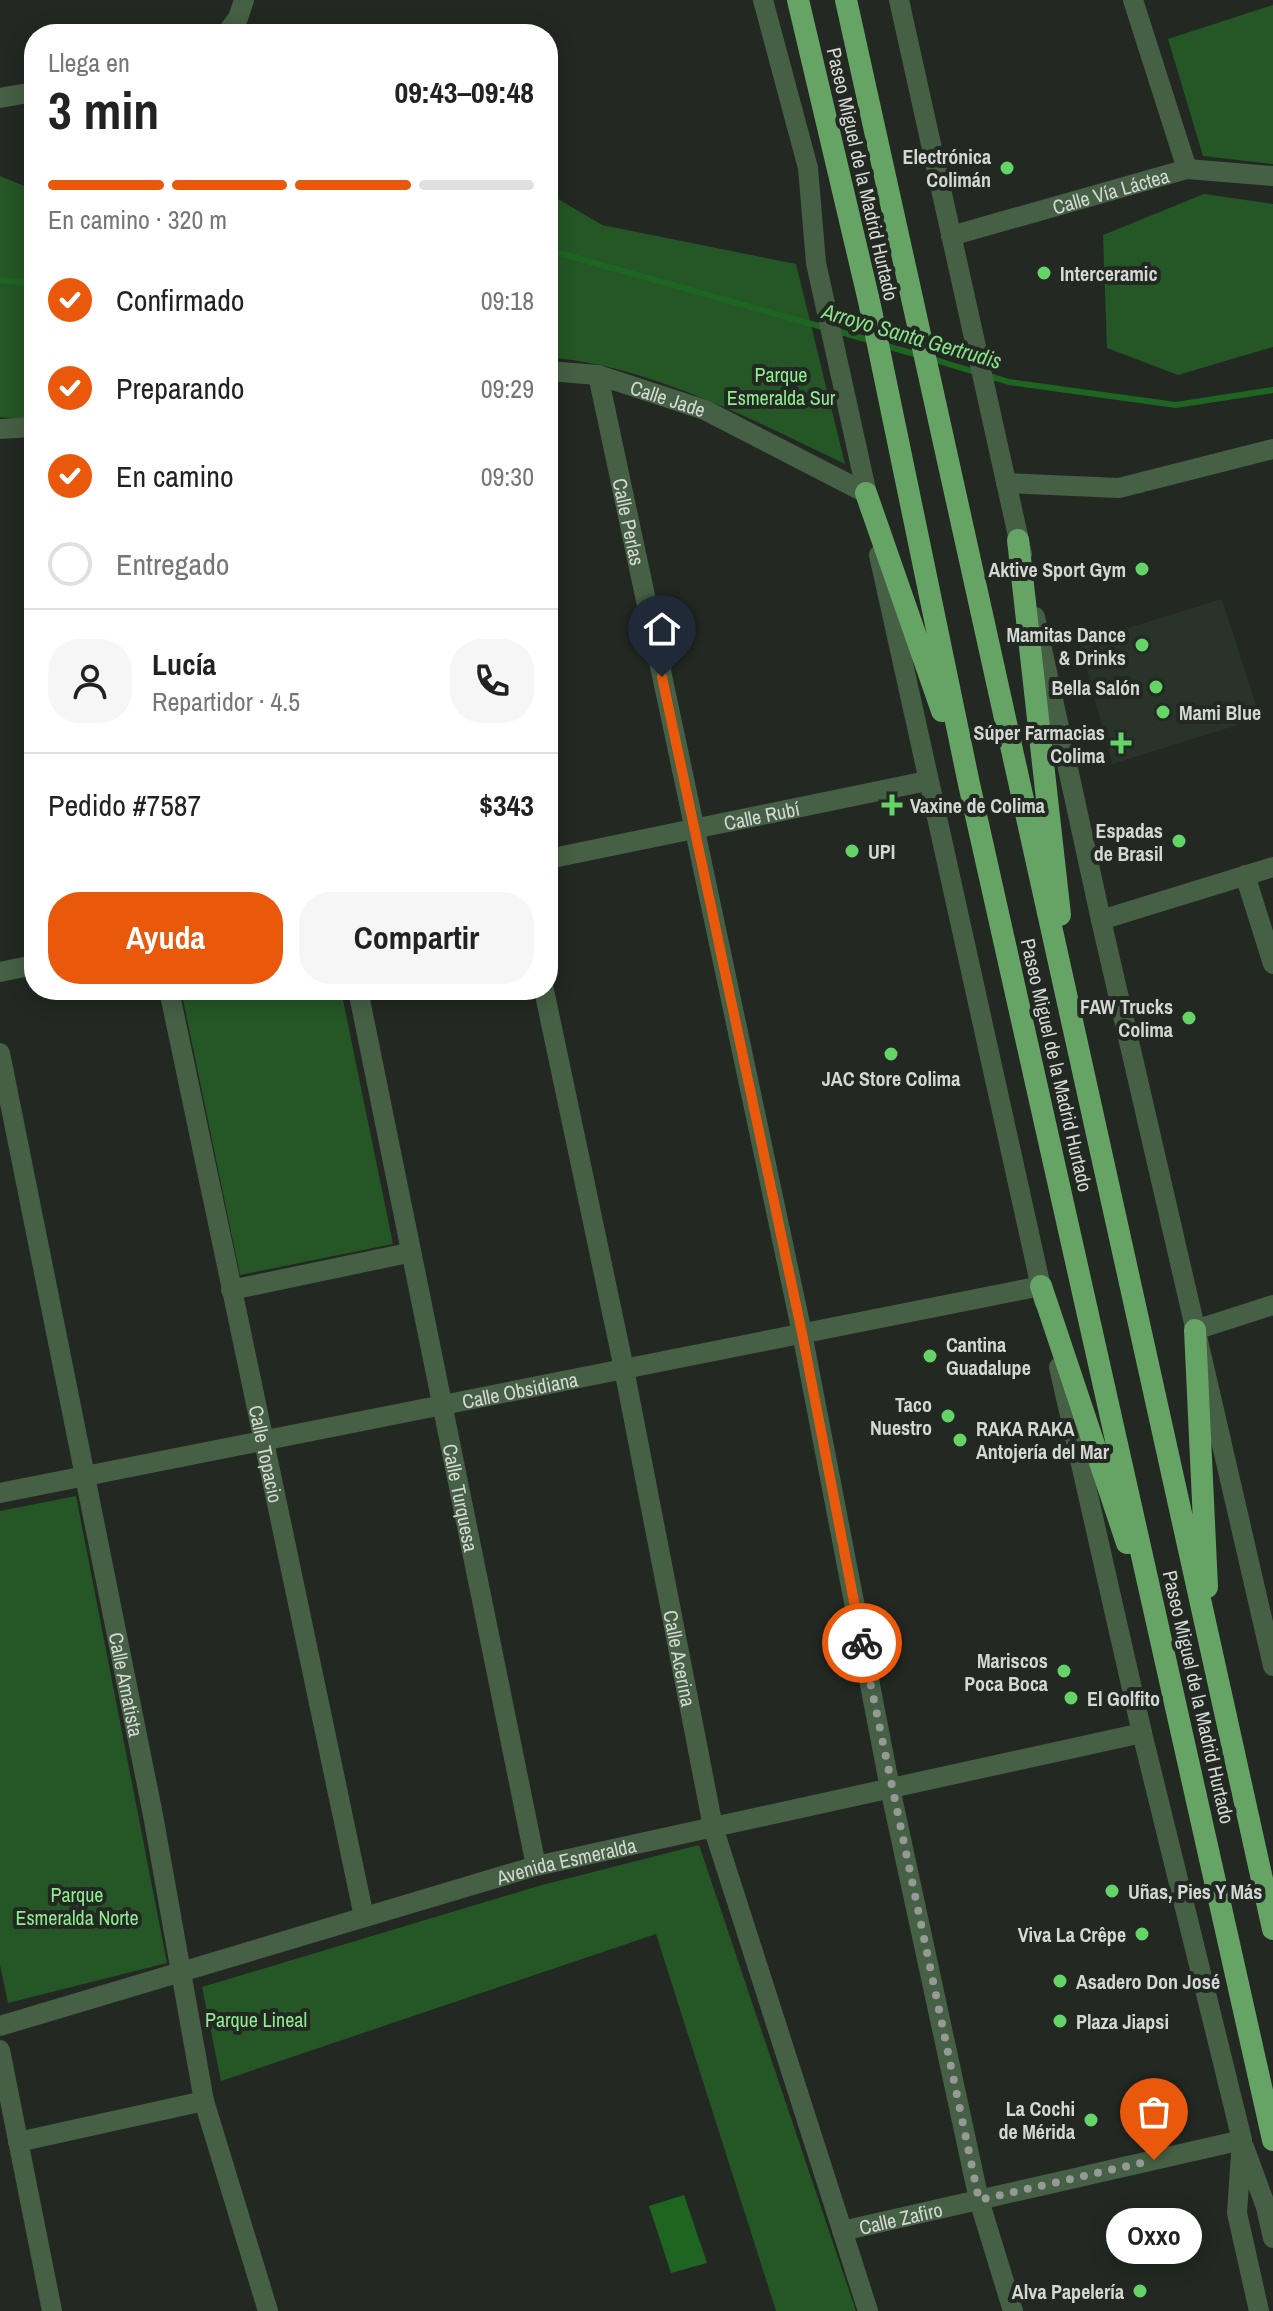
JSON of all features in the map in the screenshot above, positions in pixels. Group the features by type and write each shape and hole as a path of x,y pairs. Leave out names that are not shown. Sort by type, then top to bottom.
{"highway":[{"name":"Paseo Miguel de la Madrid Hurtado","path":"798,0 869,301 969,784 1273,2140"},
{"name":"Paseo Miguel de la Madrid Hurtado","path":"846,0 1273,1929"},
{"path":"866,493 969,784"},
{"path":"1018,540 1068,1008"},
{"path":"1041,1286 1166,1658"},
{"path":"1195,1330 1210,1648"}],"street":[{"path":"234,24 244,0"},
{"path":"763,0 808,168 816,263 927,781 1142,1733 1242,2140 1266,2207 1273,2238"},
{"path":"899,0 1101,920 1273,1666"},
{"path":"1133,0 1187,169"},
{"path":"0,98 24,94"},
{"name":"Calle Vía Láctea","path":"951,236 1187,169 1273,176"},
{"name":"Calle Jade","path":"558,372 598,375 705,410 866,493"},
{"name":"Calle Perlas","path":"598,375 802,1333 890,1788 979,2200 1013,2311"},
{"path":"0,429 24,428"},
{"path":"1006,483 1119,488 1273,449"},
{"name":"Calle Rubí","path":"558,857 927,781"},
{"path":"1101,920 1273,867"},
{"path":"1245,875 1273,964"},
{"path":"0,972 24,967"},
{"name":"Calle Topacio","path":"171,1000 261,1441 364,1917"},
{"name":"Calle Turquesa","path":"360,1000 408,1253 536,1866"},
{"name":"Calle Acerina","path":"546,1000 624,1369 713,1827 868,2311"},
{"name":"Calle Amatista","path":"0,1053 153,1815 204,2101 268,2311"},
{"path":"231,1290 408,1253"},
{"name":"Calle Obsidiana","path":"0,1493 1041,1286"},
{"path":"1195,1330 1273,1305"},
{"name":"Avenida Esmeralda","path":"0,2026 536,1866 1142,1733"},
{"path":"0,2050 52,2311"},
{"path":"18,2142 204,2101"},
{"path":"1242,2140 1237,2213 1259,2311"},
{"name":"Calle Zafiro","path":"842,2231 1242,2140"},
{"path":"1270,2311 1273,2303"}],"shaded area":[{"path":"1222,599 1260,718 1112,764 1080,643"},
{"path":"684,2195 707,2263 671,2273 649,2206"}],"green space":[{"path":"1273,5 1273,164 1203,156 1168,39"},
{"path":"0,176 24,186 24,420 0,417"},
{"path":"1204,194 1273,204 1273,347 1178,375 1107,348 1103,235"},
{"name":"Parque Esmeralda Sur","path":"558,199 602,225 796,264 845,464 700,397 622,370 558,359"},
{"path":"183,1000 343,1000 393,1244 240,1275"},
{"name":"Parque Esmeralda Norte","path":"76,1496 167,1963 8,2003 0,1965 0,1511"},
{"name":"Parque Lineal","path":"699,1845 856,2311 776,2311 656,1934 221,2081 202,1987 542,1885"}],"waterway":[{"name":"Arroyo Santa Gertrudis","path":"558,253 826,328"},
{"name":"Arroyo Santa Gertrudis","path":"0,280 24,283"},
{"name":"Arroyo Santa Gertrudis","path":"837,331 872,341"},
{"name":"Arroyo Santa Gertrudis","path":"883,345 918,355"},
{"name":"Arroyo Santa Gertrudis","path":"932,359 975,372"},
{"name":"Arroyo Santa Gertrudis","path":"986,375 1009,382 1176,405 1273,390"}],"way so far":[{"path":"862,1643 890,1788 979,2200 1154,2160"}],"place":[{"name":"Electrónica Colimán","path":"1007,168"},
{"name":"Interceramic","path":"1044,273"},
{"name":"Aktive Sport Gym","path":"1142,569"},
{"name":"Mamitas Dance & Drinks","path":"1142,645"},
{"name":"Bella Salón","path":"1156,687"},
{"name":"Mami Blue","path":"1163,712"},
{"name":"Súper Farmacias Colima","path":"1121,743"},
{"name":"Vaxine de Colima","path":"892,805"},
{"name":"Espadas de Brasil","path":"1179,841"},
{"name":"UPI","path":"852,851"},
{"name":"FAW Trucks Colima","path":"1189,1018"},
{"name":"JAC Store Colima","path":"891,1054"},
{"name":"Cantina Guadalupe","path":"930,1356"},
{"name":"Taco Nuestro","path":"948,1416"},
{"name":"RAKA RAKA Antojería del Mar","path":"960,1440"},
{"name":"Mariscos Poca Boca","path":"1064,1671"},
{"name":"El Golfito","path":"1071,1698"},
{"name":"Uñas, Pies Y Más","path":"1112,1891"},
{"name":"Viva La Crêpe","path":"1142,1934"},
{"name":"Asadero Don José","path":"1060,1981"},
{"name":"Plaza Jiapsi","path":"1060,2021"},
{"name":"La Cochi de Mérida","path":"1091,2120"},
{"name":"Oxxo","path":"1154,2160"},
{"name":"Alva Papelería","path":"1140,2291"}],"route":[{"path":"662,677 802,1333 862,1643"}]}
